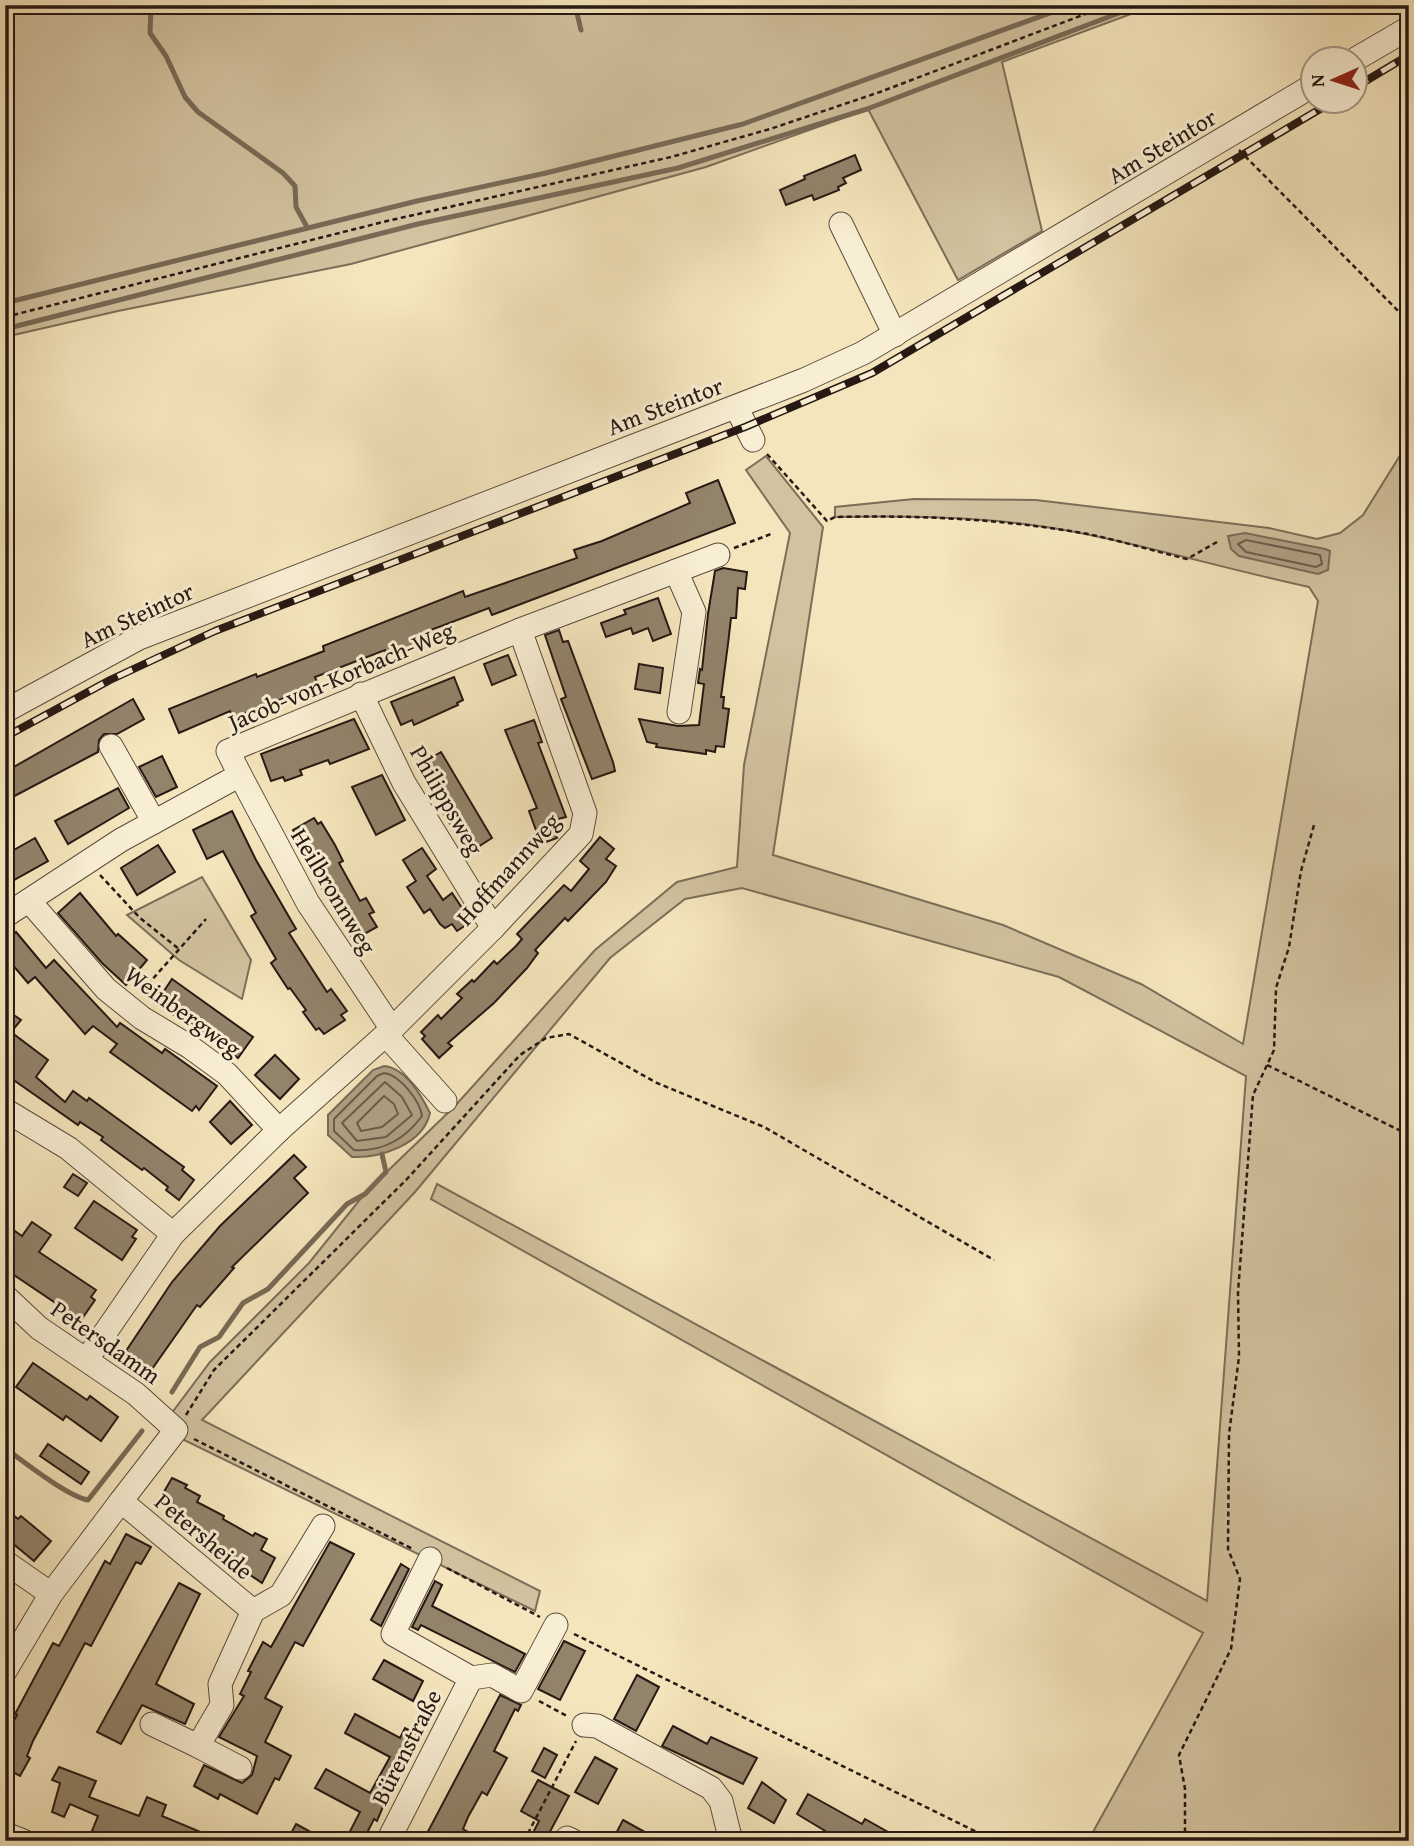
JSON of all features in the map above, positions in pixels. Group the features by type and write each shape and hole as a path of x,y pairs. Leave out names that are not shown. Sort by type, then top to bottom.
{"street":[{"path":"1368,53 1409,28"},
{"name":"Am Steintor","path":"5,711 139,638 804,380 895,335 1298,94"},
{"path":"841,225 895,335"},
{"path":"736,407 753,440"},
{"name":"Jacob-von-Korbach-Weg","path":"240,775 228,751 520,630 718,555"},
{"path":"676,571 694,612 679,712"},
{"name":"Hoffmannweg","path":"87,1359 173,1234 279,1130 389,1032 493,928 581,834 585,813 520,630"},
{"name":"Philippsweg","path":"362,694 404,783 493,928"},
{"path":"111,747 154,822"},
{"path":"5,916 154,822 240,775"},
{"name":"Heilbronnweg","path":"240,775 308,903 389,1032"},
{"name":"Weinbergweg","path":"30,902 106,989 227,1074 279,1130"},
{"path":"389,1032 445,1101"},
{"path":"5,1110 68,1148 173,1234"},
{"name":"Petersdamm","path":"5,1296 38,1328 87,1359 161,1413 176,1430"},
{"name":"Petersheide","path":"5,1671 51,1594 176,1430"},
{"name":"Petersheide","path":"121,1502 253,1611"},
{"name":"Petersheide","path":"198,1746 222,1705 220,1684 253,1611 281,1595 323,1526"},
{"name":"Bürenstraße","path":"430,1559 393,1634 471,1678 492,1675 521,1691"},
{"path":"5,1562 51,1594"},
{"path":"521,1691 556,1625"},
{"name":"Bürenstraße","path":"388,1841 471,1678"},
{"path":"152,1724 240,1768"},
{"path":"584,1725 597,1726 711,1788 721,1801 731,1841"},
{"path":"5,1833 23,1841"}],"path":[{"path":"5,317 397,218 671,157 770,129 880,92 1109,5"},
{"path":"1228,136 1243,155 1409,323"},
{"path":"753,440 827,521 835,517 914,515 997,521 1089,535 1187,559 1217,542"},
{"path":"718,555 771,534"},
{"path":"1185,1841 1185,1789 1179,1755 1231,1648 1240,1579 1228,1549 1229,1434 1239,1357 1238,1292 1253,1095 1274,1049 1276,988 1289,947 1301,871 1314,825"},
{"path":"91,861 100,876 140,918 179,949"},
{"path":"128,1007 206,919"},
{"path":"994,1260 764,1127 657,1083 569,1034 546,1038 520,1055 407,1179 214,1370 176,1430 556,1625 995,1841"},
{"path":"1267,1065 1409,1135"},
{"path":"521,1691 584,1725 524,1841"}],"shaded area":[{"path":"5,5 1155,5 1002,62 1042,231 958,280 868,109 706,167 351,264 118,311 5,337"},
{"path":"1401,454 1403,553 1409,554 1409,1841 1088,1841 1203,1633 431,1199 437,1184 1207,1601 1246,1076 1059,977 742,888 685,899 610,958 415,1192 202,1420 540,1591 535,1611 182,1439 168,1418 210,1362 309,1263 366,1192 455,1106 595,950 677,882 737,867 744,765 790,533 746,470 766,456 823,527 773,855 1003,925 1141,984 1243,1044 1318,601 1309,587 1058,529 963,519 835,517 835,507 914,499 1036,500 1269,528 1317,539 1340,533 1363,515"},
{"path":"202,877 251,960 242,999 179,960 127,915"}],"water":[{"path":"1245,533 1330,551 1328,570 1318,574 1239,556 1231,549 1228,536"},
{"path":"384,1066 406,1077 430,1113 419,1134 410,1141 387,1152 352,1157 328,1135 328,1115 373,1070"}],"building":[{"path":"855,155 861,170 843,178 846,183 838,187 839,190 814,200 812,195 786,205 780,190 805,179 804,176"},
{"path":"718,480 735,523 492,615 489,608 420,634 424,642 405,650 387,657 385,650 315,677 318,685 233,718 230,711 179,733 169,709 256,674 257,677 324,651 323,646 463,591 465,597 577,558 574,550 602,541 690,503 686,493"},
{"path":"723,568 747,572 745,589 738,588 736,618 731,618 721,697 724,697 723,708 729,709 724,747 716,746 715,752 706,750 706,754 656,747 657,744 647,742 639,719 678,726 699,725 704,684 698,683 708,614 715,571"},
{"path":"658,598 671,634 653,641 648,628 633,634 631,628 606,637 601,623 626,614 624,610"},
{"path":"559,630 563,642 568,641 615,771 592,779 561,699 566,697 545,635"},
{"path":"508,655 516,675 492,685 484,664"},
{"path":"639,664 663,668 660,693 635,689"},
{"path":"454,677 463,700 457,703 458,705 414,725 412,720 401,725 391,702"},
{"path":"133,699 144,719 117,734 104,734 99,740 98,752 5,801 5,772"},
{"path":"354,719 369,749 330,764 328,760 300,770 302,775 285,781 283,777 271,781 261,754"},
{"path":"534,720 542,742 538,743 566,817 558,819 563,831 555,833 557,838 541,844 529,811 537,808 505,730"},
{"path":"441,752 492,838 473,850 459,827 454,830 444,814 455,807 437,780 428,785 417,766"},
{"path":"162,756 177,787 156,797 139,767"},
{"path":"382,775 405,820 376,835 352,787"},
{"path":"118,788 129,808 68,844 55,821"},
{"path":"232,811 256,860 296,929 289,933 327,992 331,989 347,1011 341,1015 345,1020 324,1034 319,1028 316,1030 303,1012 306,1010 271,963 276,959 251,916 256,913 223,851 207,859 193,830"},
{"path":"314,818 318,824 321,822 335,845 343,861 339,863 360,901 366,898 374,912 369,914 377,927 357,938 355,934 351,936 333,897 328,899 315,876 319,874 293,830"},
{"path":"600,837 614,849 606,859 616,866 606,882 568,921 565,918 535,950 538,953 527,968 494,1003 448,1043 452,1046 439,1058 422,1039 425,1036 421,1032 438,1015 441,1019 462,998 457,994 472,980 474,982 494,961 497,964 516,946 522,939 517,934 564,885 571,891 589,869 580,861"},
{"path":"35,838 48,861 5,885 5,855"},
{"path":"158,845 175,872 137,895 121,868"},
{"path":"422,848 436,869 427,876 443,900 452,893 466,914 469,923 457,931 452,924 445,928 440,924 430,909 424,913 407,887 416,881 403,860"},
{"path":"80,893 116,936 118,934 147,960 126,985 102,963 58,913"},
{"path":"16,932 46,968 54,960 117,1027 120,1023 162,1053 165,1049 217,1086 199,1110 196,1106 192,1111 110,1052 117,1044 93,1026 85,1034 35,977 28,983 5,956 5,942"},
{"path":"172,979 253,1037 238,1058 190,1022 189,1025 156,1003"},
{"path":"5,1009 21,1020 11,1032 48,1060 36,1077 65,1102 73,1091 87,1101 89,1098 184,1167 182,1170 194,1180 179,1200 166,1190 168,1187 144,1168 142,1170 101,1140 103,1137 80,1122 78,1125 5,1074"},
{"path":"275,1055 299,1079 280,1099 255,1075"},
{"path":"230,1101 252,1125 231,1144 210,1122"},
{"path":"294,1155 306,1167 294,1178 308,1193 232,1267 234,1268 200,1307 197,1305 152,1369 126,1351 172,1282 220,1226"},
{"path":"73,1174 87,1183 78,1196 64,1187"},
{"path":"94,1201 137,1230 132,1237 136,1239 122,1260 75,1228"},
{"path":"32,1222 51,1235 39,1252 96,1290 91,1297 95,1300 81,1320 5,1269 5,1224 22,1236"},
{"path":"33,1363 87,1400 90,1396 118,1417 101,1441 66,1416 63,1420 16,1387"},
{"path":"48,1444 89,1472 81,1484 40,1456"},
{"path":"172,1478 187,1485 185,1488 200,1496 197,1502 224,1516 223,1519 253,1536 255,1533 267,1539 261,1550 275,1558 262,1583 234,1564 237,1559 196,1533 199,1528 158,1502"},
{"path":"5,1508 18,1519 21,1516 51,1541 34,1561 5,1537"},
{"path":"126,1534 151,1547 141,1564 136,1562 91,1646 85,1643 33,1741 27,1756 30,1758 20,1776 5,1768 5,1737 17,1715 15,1714 53,1643 59,1646 105,1561 110,1564"},
{"path":"330,1542 354,1554 303,1646 295,1642 265,1698 282,1707 265,1742 291,1756 279,1780 275,1778 257,1814 220,1794 218,1799 194,1786 204,1765 242,1783 252,1775 257,1756 219,1737 244,1696 240,1694 251,1672 248,1671 263,1642 271,1647"},
{"path":"401,1564 409,1569 381,1626 371,1620"},
{"path":"435,1581 442,1585 432,1606 525,1654 515,1672 421,1625 418,1630 412,1627"},
{"path":"179,1583 200,1594 156,1684 194,1704 185,1724 142,1705 121,1744 97,1732"},
{"path":"564,1641 585,1651 560,1700 538,1689"},
{"path":"384,1660 423,1681 413,1701 373,1679"},
{"path":"637,1675 659,1687 636,1731 614,1719"},
{"path":"500,1695 521,1705 518,1711 515,1709 494,1751 507,1758 487,1795 482,1792 468,1817 463,1829 468,1832 464,1841 423,1841"},
{"path":"355,1714 400,1738 405,1728 419,1735 414,1745 417,1747 392,1785 377,1821 374,1819 363,1841 345,1841 360,1812 315,1788 326,1769 370,1793 390,1757 345,1733"},
{"path":"673,1726 707,1744 711,1737 757,1758 743,1784 662,1746"},
{"path":"544,1748 557,1755 545,1778 532,1771"},
{"path":"595,1757 617,1769 598,1804 575,1792"},
{"path":"59,1767 96,1781 89,1797 139,1816 147,1797 166,1805 162,1816 222,1841 118,1841 92,1831 98,1816 70,1804 64,1817 52,1812 60,1783 52,1780"},
{"path":"538,1780 569,1796 545,1841 532,1835 539,1821 521,1811"},
{"path":"762,1782 786,1800 774,1823 748,1808"},
{"path":"808,1794 862,1824 865,1819 904,1841 842,1841 797,1814"},
{"path":"623,1820 661,1841 612,1841"},
{"path":"296,1824 327,1841 287,1841"}],"waterway":[{"path":"151,5 150,33 166,56 185,97 198,112 283,173 295,186 296,207 307,227"},
{"path":"575,5 581,30"},
{"path":"5,303 743,124 1072,5"},
{"path":"5,329 418,224 678,168 867,109 1140,5"},
{"path":"172,1392 200,1347 219,1337 243,1303 268,1289 347,1204 365,1194 386,1172 382,1154"},
{"path":"5,1448 34,1470 88,1500 142,1431"}],"railway":[{"path":"1368,80 1409,55"},
{"path":"5,737 110,680 215,631 745,427 872,373 1308,116"}]}
